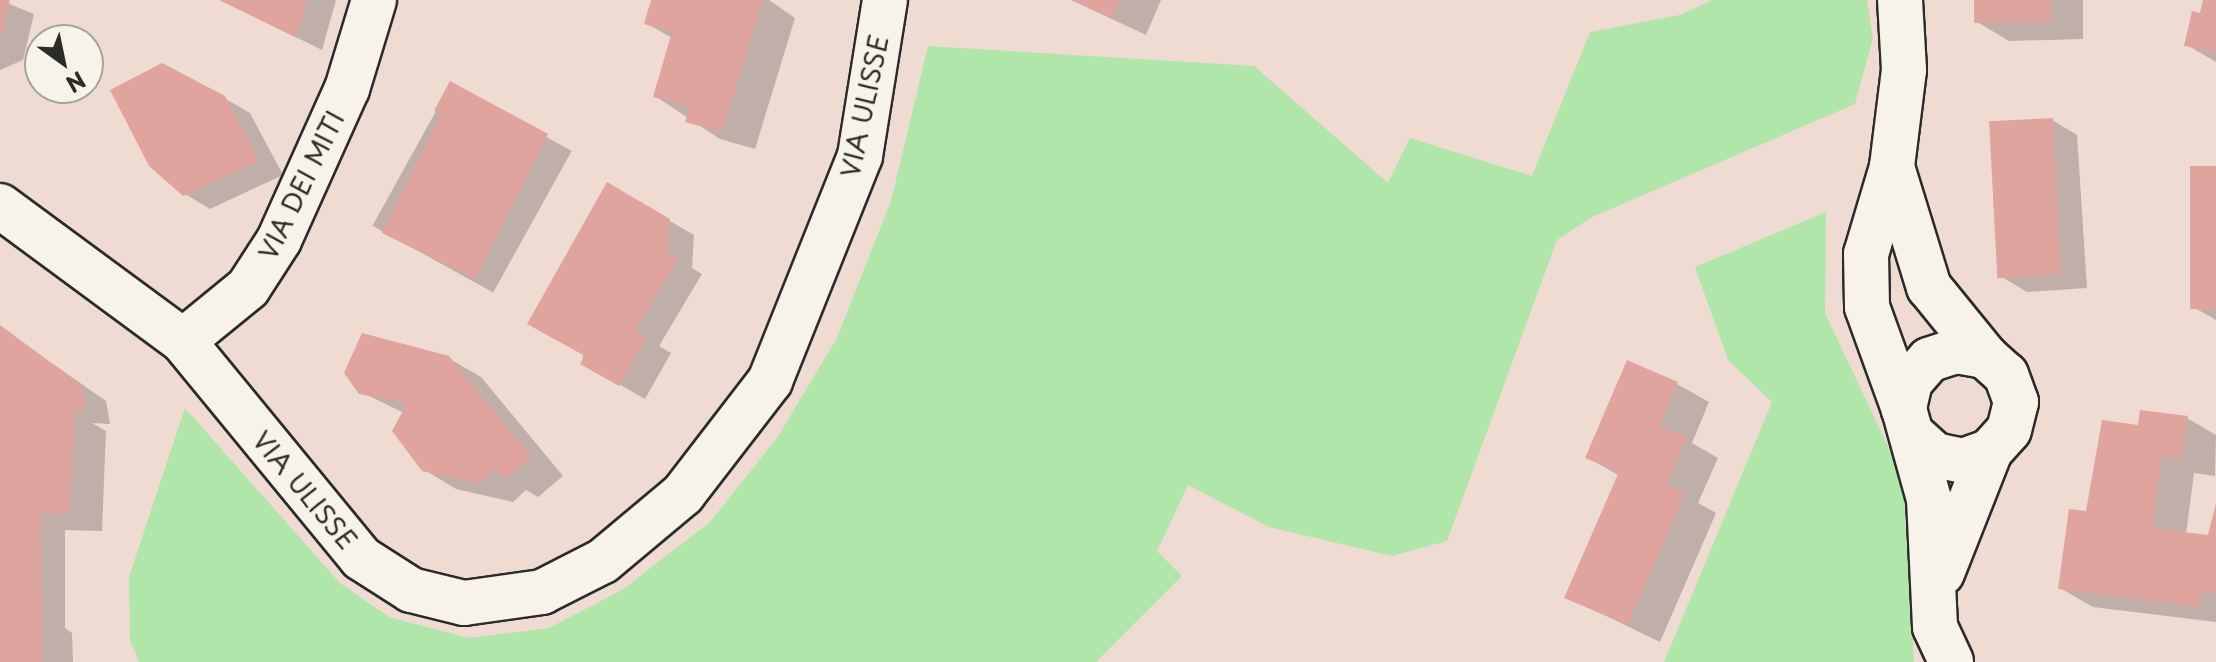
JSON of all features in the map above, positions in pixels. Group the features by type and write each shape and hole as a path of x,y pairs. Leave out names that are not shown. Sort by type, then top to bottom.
{"street":[{"name":"VIA DEI MITI","path":"183,341 248,288 279,240 347,89 374,0"},
{"name":"VIA ULISSE","path":"0,206 183,341 361,558 411,590 464,603 542,592 603,561 683,494 770,381 860,156 885,0"},
{"path":"1900,0 1904,70 1892,167 1866,254 1867,307 1909,423 1929,499 1937,587 1935,627 1951,662"},
{"path":"1892,167 1929,287 1985,356 2006,375 2016,402 2009,430 1990,451 1937,587"},
{"path":"1985,356 1956,351 1929,360 1910,382 1909,423 1935,455 1963,461 1990,451"}],"green space":[{"path":"1712,0 1867,0 1873,38 1855,104 1592,217 1557,240 1447,541 1392,556 1269,527 1188,485 1157,551 1182,576 1096,662 139,662 130,640 129,577 185,408 340,583 389,617 469,638 549,628 622,590 710,522 777,438 837,338 891,201 928,46 1254,66 1388,183 1410,138 1532,176 1590,32 1680,15"},
{"path":"1826,212 1825,313 1903,478 1914,662 1664,662 1772,402 1728,360 1695,267"}],"building":[{"path":"0,0 10,0 1,36 0,36"},
{"path":"219,0 307,0 297,38"},
{"path":"651,0 763,0 722,132 685,122 690,107 653,97 672,32 644,24"},
{"path":"1072,0 1121,0 1113,18"},
{"path":"1974,0 2051,0 2051,23 1974,23"},
{"path":"2203,0 2216,0 2216,52 2184,46 2192,11 2200,13"},
{"path":"162,63 225,96 259,161 183,196 149,166 110,90"},
{"path":"450,81 548,134 475,279 382,233 441,114 434,111"},
{"path":"2053,118 2061,275 1997,278 1989,121"},
{"path":"2190,166 2216,166 2216,309 2190,309"},
{"path":"607,182 670,219 667,252 678,258 635,331 647,337 619,386 580,364 585,356 527,324"},
{"path":"0,325 81,385 86,411 75,411 70,514 41,513 42,662 0,662"},
{"path":"362,333 449,356 532,457 505,479 496,469 480,484 422,471 392,431 407,403 359,394 344,373"},
{"path":"1627,360 1678,382 1659,426 1687,438 1666,485 1685,493 1628,625 1564,598 1619,472 1585,458"},
{"path":"2140,410 2188,416 2183,459 2162,456 2153,528 2208,535 2216,503 2216,593 2201,591 2199,607 2058,589 2069,509 2086,511 2102,420 2138,425"}]}
